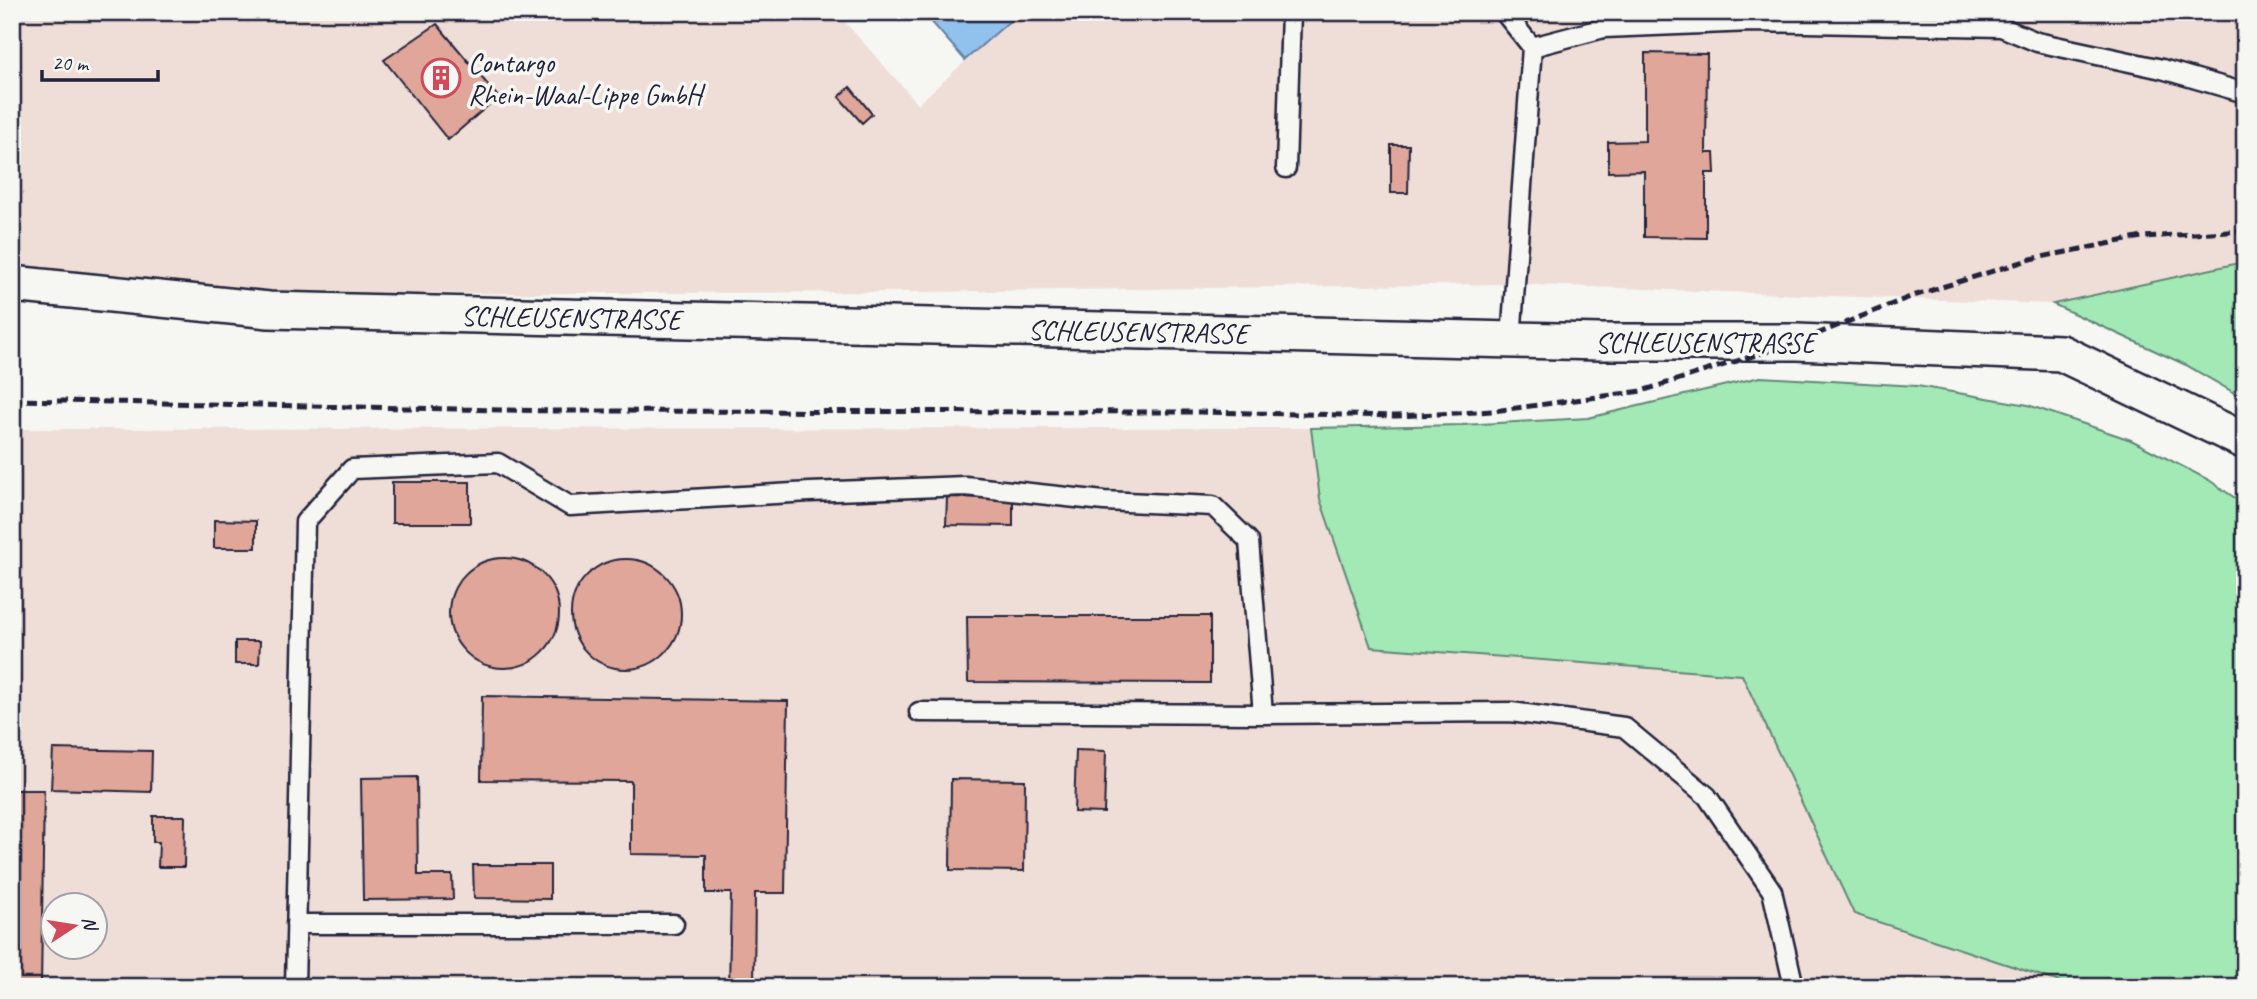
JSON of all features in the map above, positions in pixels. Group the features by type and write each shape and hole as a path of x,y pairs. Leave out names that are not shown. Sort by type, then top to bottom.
{"street":[{"name":"SCHLEUSENSTRASSE","path":"12,284 269,310 1511,340 1797,342 2060,352 2245,441"}],"lane":[{"path":"1286,169 1291,12"},
{"path":"1504,12 1532,47 1511,340"},
{"path":"1532,47 1604,28 1752,22 2001,27 2037,42 2162,69 2245,93"},
{"path":"295,987 305,522 352,469 498,463 570,506 965,486 1104,500 1213,506 1249,541 1263,714"},
{"path":"919,712 1511,712 1624,727 1707,796 1772,891 1794,987"},
{"path":"296,924 674,924"}],"shaded area":[{"path":"12,12 836,12 918,104 1020,12 2245,12 2245,264 2238,263 2053,304 1507,284 925,292 268,294 12,268"},
{"path":"1311,428 1320,499 1371,647 1742,675 1854,914 2075,987 12,987 12,429"}],"green space":[{"path":"2239,263 2245,264 2245,399 2186,365 2053,304"},
{"path":"1760,377 1917,386 2028,405 2131,440 2209,480 2245,505 2245,987 2075,987 1854,914 1742,675 1371,647 1320,499 1311,428 1462,425 1588,418"}],"water":[{"path":"923,12 1020,12 965,60"}],"building":[{"name":"Contargo Rhein-Waal-Lippe GmbH","path":"437,24 498,97 448,140 384,60"},
{"path":"1645,53 1707,54 1706,153 1714,153 1715,173 1706,173 1706,238 1644,237 1644,171 1608,172 1608,142 1645,141"},
{"path":"850,87 872,114 862,123 839,97"},
{"path":"1391,145 1409,145 1408,193 1391,193"},
{"path":"392,482 470,482 470,523 392,523"},
{"path":"947,497 1013,498 1013,526 946,525"},
{"path":"214,520 256,521 256,548 214,548"},
{"path":"504,558 525,562 543,574 555,592 559,613 555,634 543,652 525,664 504,668 483,664 465,652 453,634 449,613 453,592 465,574 483,562"},
{"path":"626,559 647,563 665,575 677,593 681,614 677,635 665,653 647,665 626,669 605,665 587,653 575,635 571,614 575,593 587,575 605,563"},
{"path":"967,616 1210,616 1210,683 968,682"},
{"path":"235,641 260,641 259,664 235,664"},
{"path":"482,696 788,701 785,893 755,893 754,987 729,987 731,893 706,893 706,855 631,854 631,781 481,780"},
{"path":"53,749 152,751 151,792 51,789"},
{"path":"1076,750 1106,751 1104,813 1074,812"},
{"path":"417,777 418,875 452,875 453,899 363,900 361,778"},
{"path":"951,779 1025,780 1024,871 950,870"},
{"path":"12,790 44,790 42,890 38,890 38,960 41,960 41,987 12,987"},
{"path":"153,816 185,816 184,867 158,867 159,842 153,842"},
{"path":"473,865 550,865 550,899 474,898"}],"railway":[{"path":"12,400 554,411 1200,412 1397,416 1494,411 1642,391 1797,342 1910,297 2031,259 2142,237 2245,231"}],"place":[{"name":"Contargo Rhein-Waal-Lippe GmbH","path":"441,78"}]}
